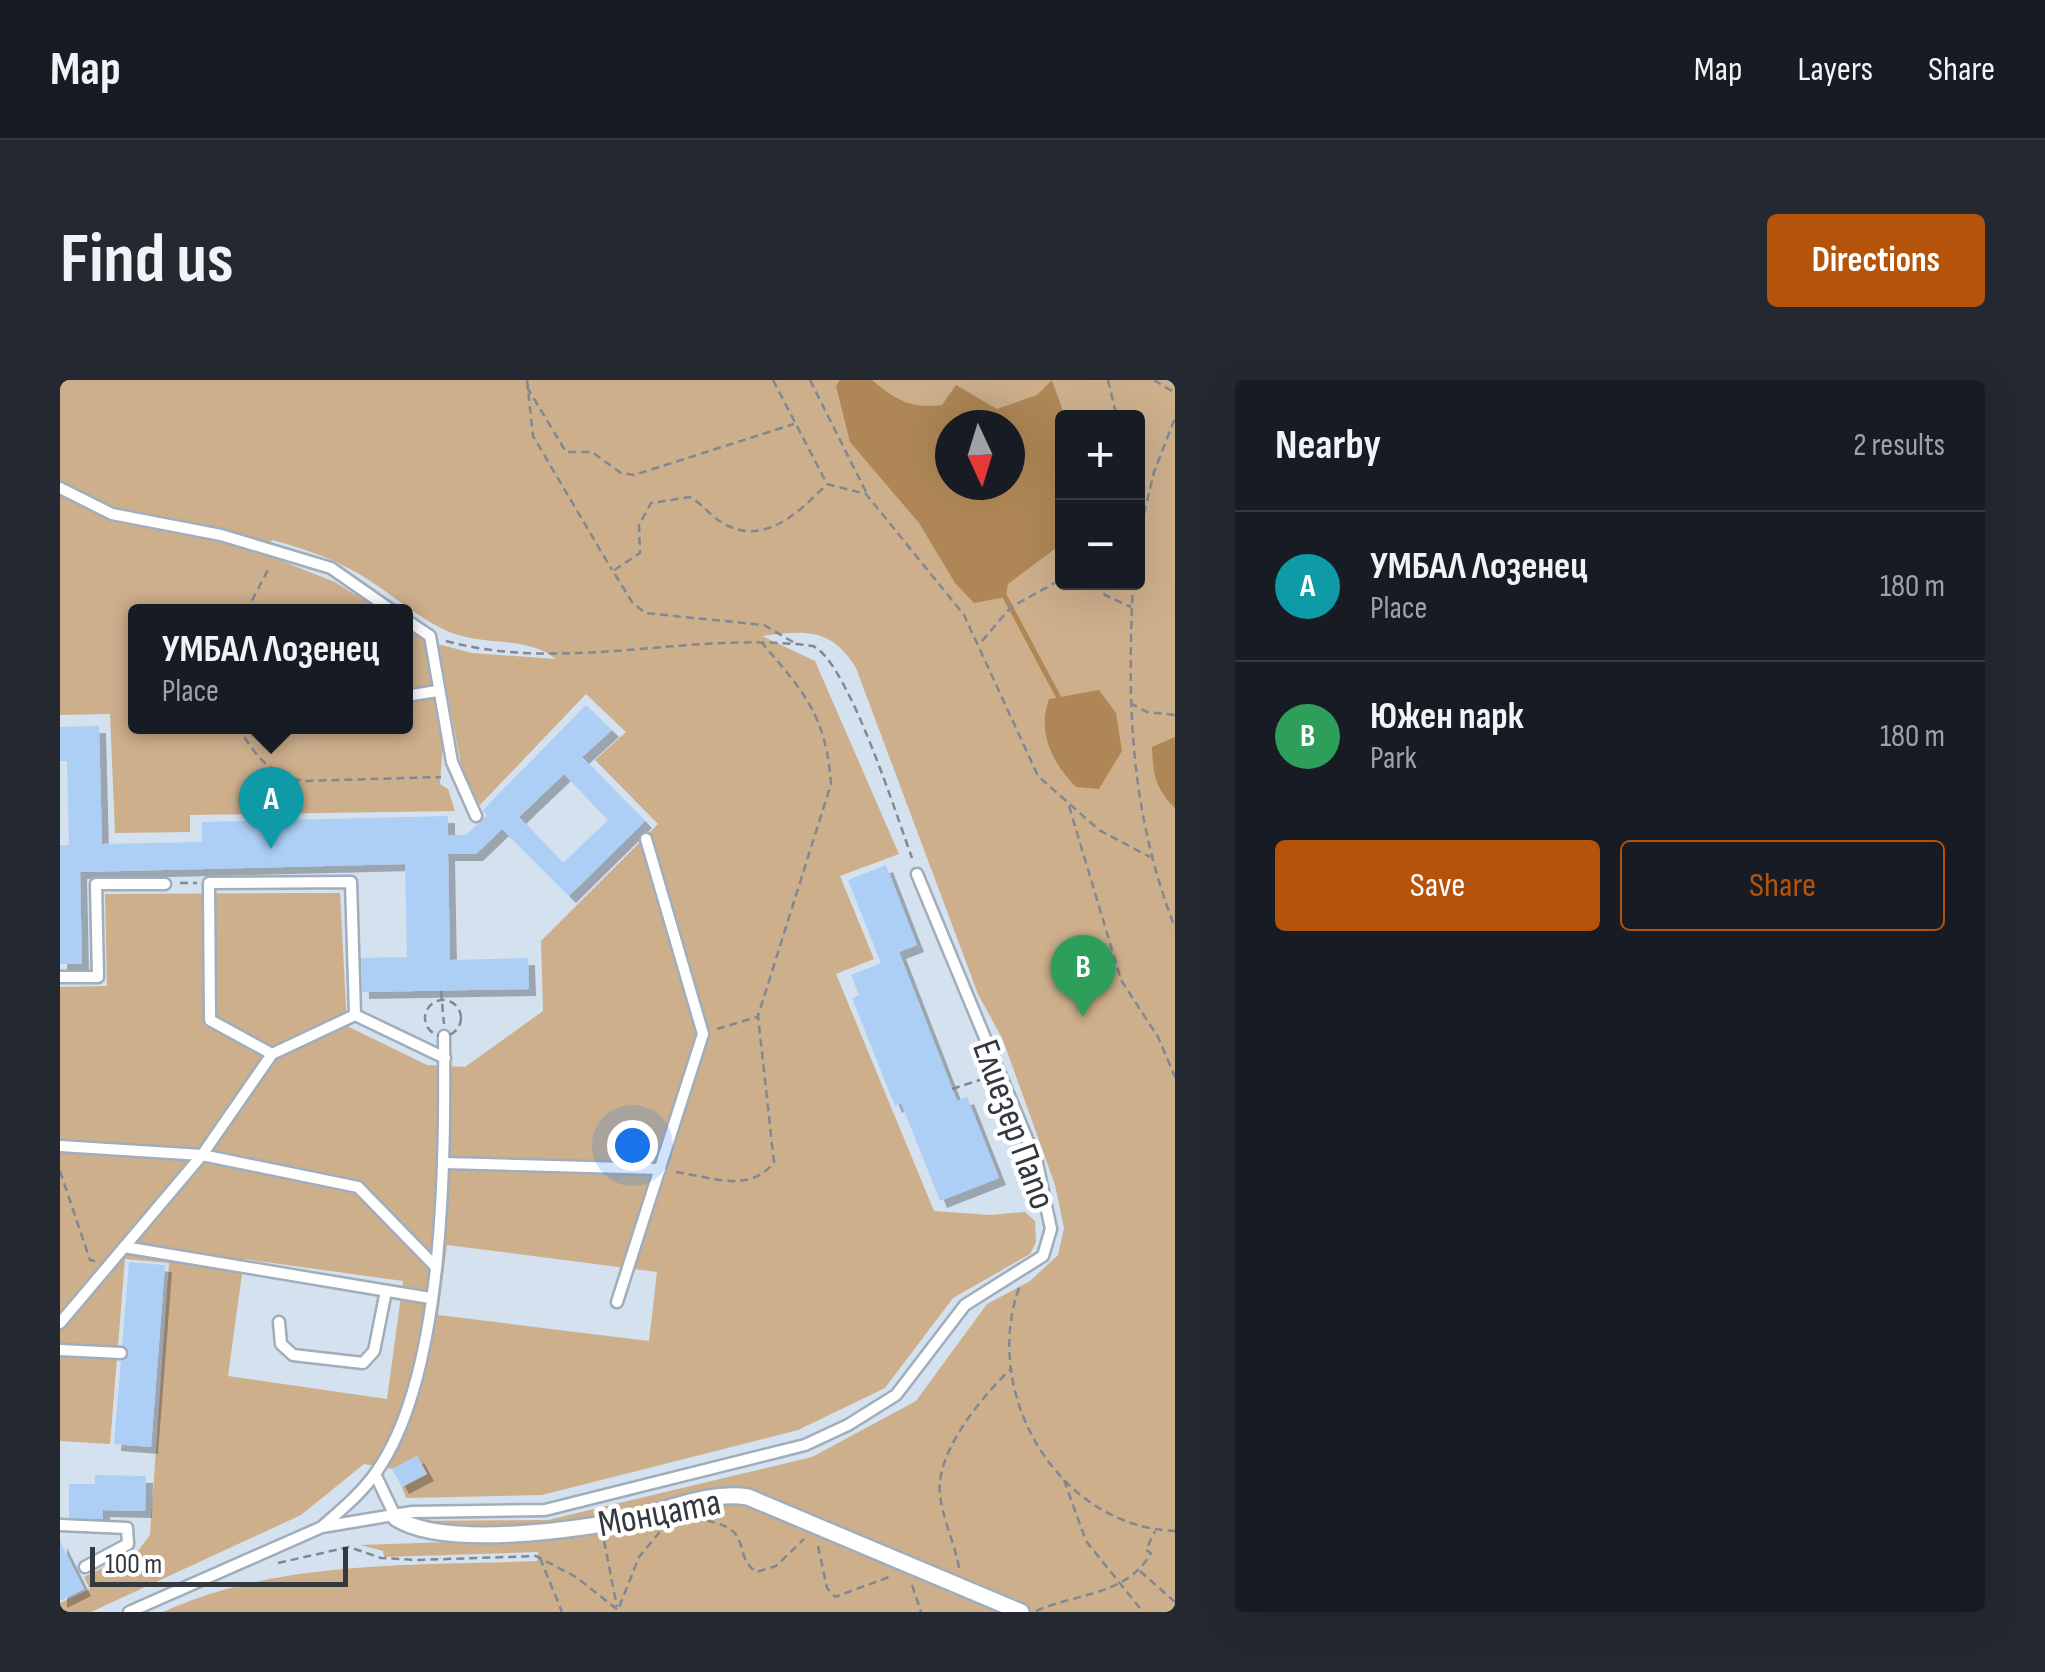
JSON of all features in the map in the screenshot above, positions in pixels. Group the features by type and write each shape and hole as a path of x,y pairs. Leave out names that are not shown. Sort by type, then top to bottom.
{"street":[{"name":"Монцата","path":"396,1518 416,1529 522,1533 601,1524 693,1502 748,1497 905,1572 1022,1612"}],"lane":[{"path":"60,488 112,514 221,535 332,568 383,604"},
{"path":"413,625 430,636 437,691 456,777 476,816"},
{"path":"413,695 437,691"},
{"path":"617,1302 703,1034 646,839"},
{"name":"Елиезер Папо","path":"128,1612 322,1526 396,1518 412,1512 545,1510 806,1445 848,1426 896,1395 965,1305 1029,1267 1049,1246 1049,1206 1002,1073 966,1000 917,874"},
{"path":"272,1054 210,1020 209,883 350,882 355,1015"},
{"path":"60,977 98,977 96,884 166,884"},
{"path":"60,1323 202,1155 272,1054 355,1015"},
{"path":"355,1015 444,1058"},
{"path":"322,1526 375,1474 413,1390 435,1266 445,1163 444,1036"},
{"path":"60,1146 202,1155 358,1187 435,1266"},
{"path":"445,1163 660,1169"},
{"path":"124,1247 430,1298"},
{"path":"278,1322 281,1344 293,1355 364,1362 374,1352 386,1291"},
{"path":"60,1350 121,1353"},
{"path":"375,1474 396,1518"},
{"path":"60,1525 127,1528 128,1544 86,1567"}],"path":[{"path":"526,380 533,436 632,602 645,613 764,624 778,628 794,643"},
{"path":"773,380 827,484 866,494"},
{"path":"810,380 866,494 964,615 1032,766 1099,830 1150,857"},
{"path":"1108,380 1116,410"},
{"path":"1154,380 1175,393"},
{"path":"527,387 566,452 592,452 621,473 634,476 795,423"},
{"path":"1145,502 1175,418"},
{"path":"613,571 640,553 639,525 652,503 690,497 718,521 755,531 794,517 827,484"},
{"path":"250,604 278,551"},
{"path":"980,644 1011,607 1055,583"},
{"path":"1102,590 1132,608"},
{"path":"1133,590 1130,703 1134,773 1150,857 1175,928"},
{"path":"430,636 474,648 564,656 651,647 762,643 794,643 822,650 843,685 917,874"},
{"path":"660,1169 747,1182 763,1177 774,1162 758,1016 831,784 828,745 812,702 762,643"},
{"path":"1130,703 1147,712 1175,715"},
{"path":"242,734 253,754 282,777 303,782 456,777"},
{"path":"1069,804 1121,980 1158,1037 1175,1076"},
{"path":"166,884 209,883"},
{"path":"441,991 443,1015"},
{"path":"425,1019 432,1004 442,1000 454,1004 460,1014"},
{"path":"703,1034 758,1016"},
{"path":"952,1089 1002,1073"},
{"path":"60,1172 90,1260 111,1262"},
{"path":"1029,1267 1012,1316 1013,1366 1024,1424 1043,1458 1105,1512 1155,1531 1175,1531"},
{"path":"958,1588 958,1561 948,1539 940,1486 970,1413 1013,1366"},
{"path":"1064,1479 1086,1541 1119,1588"},
{"path":"693,1502 682,1518 710,1521 734,1531 742,1540 748,1564 756,1572 776,1566 806,1538 817,1542 827,1588 835,1597 905,1572 921,1612"},
{"path":"601,1524 618,1611"},
{"path":"618,1611 638,1557 666,1526"},
{"path":"1119,1588 1150,1554 1146,1550 1155,1531"},
{"path":"269,1566 349,1548 388,1559 540,1558 576,1577 618,1611"},
{"path":"540,1558 562,1612"},
{"path":"1139,1570 1175,1602"},
{"path":"1035,1612 1094,1590 1119,1588 1131,1593 1143,1612"},
{"path":"1168,1596 1175,1592"}],"shaded area":[{"path":"60,380 1175,380 1175,1612 163,1612 253,1582 300,1574 394,1565 537,1561 538,1552 384,1557 383,1551 360,1545 542,1539 546,1528 422,1526 415,1521 548,1520 812,1457 916,1401 987,1304 1030,1281 1058,1255 1064,1228 1055,1185 1003,1040 978,994 856,668 827,639 792,633 762,636 815,661 899,854 840,876 874,959 836,974 934,1211 990,1215 1025,1212 1035,1221 1036,1242 1030,1254 953,1298 885,1388 798,1430 542,1495 406,1498 402,1487 426,1474 417,1456 392,1469 364,1464 301,1515 91,1612 60,1612 60,1603 90,1589 84,1577 138,1551 150,1535 169,1263 125,1259 110,1444 60,1441 60,987 107,986 105,894 340,893 347,1026 427,1065 465,1067 543,1011 541,941 658,824 595,760 626,732 586,694 480,805 464,781 438,644 472,653 556,659 533,647 452,633 413,610 413,604 404,604 349,568 272,540 264,554 335,582 370,604 128,604 128,734 413,734 413,633 425,641 443,743 440,784 448,789 455,811 190,815 190,832 115,833 110,714 60,715","holes":["447,1245 657,1272 649,1341 438,1315","244,1259 403,1281 387,1399 228,1376"]},
{"path":"840,380 872,380 904,402 921,406 942,405 956,385 997,409 1037,395 1052,380 1063,410 1055,410 1055,549 1008,584 1006,597 974,603 955,583 919,523 850,442 836,386"},
{"path":"1099,690 1116,713 1122,751 1099,789 1076,787 1049,746 1046,711 1049,699"},
{"path":"1175,737 1175,808 1156,780 1152,747"}],"building":[{"path":"586,705 612,730 582,757 645,821 569,896 502,829 476,854 448,854 450,960 528,958 529,989 362,992 361,958 407,957 405,864 80,872 82,964 60,964 60,845 69,845 67,761 60,761 60,727 99,726 102,844 202,842 202,822 448,816 448,835 466,835 487,815 482,811","holes":["564,774 608,820 563,863 519,817"]},
{"path":"886,865 917,945 899,952 957,1101 967,1097 999,1178 940,1201 901,1103 895,1106 852,998 859,995 851,975 881,963 848,880"},
{"path":"129,1262 165,1265 151,1447 114,1444"},
{"path":"417,1456 427,1474 402,1487 392,1469"},
{"path":"95,1475 146,1476 145,1511 103,1510 103,1519 69,1519 69,1484 95,1484"},
{"path":"60,1541 84,1589 60,1601"}],"waterway":[{"path":"1003,593 1059,698"}],"place":[{"name":"УМБАЛ Лозенец","path":"271,849"},
{"name":"Южен парк","path":"1083,1017"}]}
